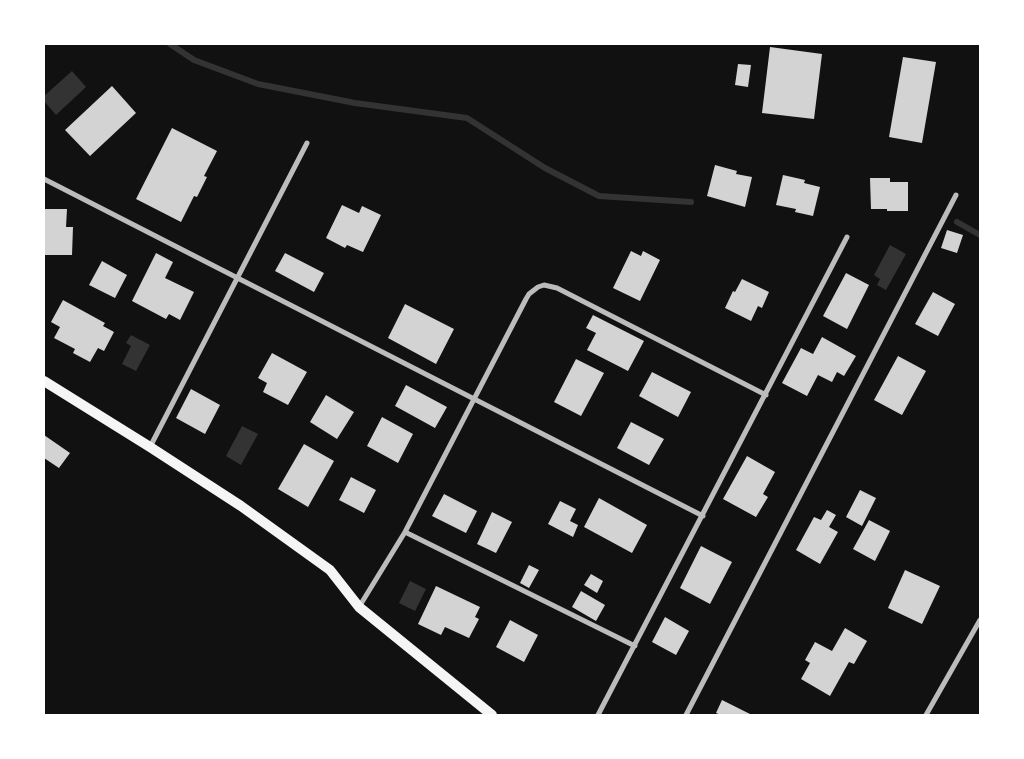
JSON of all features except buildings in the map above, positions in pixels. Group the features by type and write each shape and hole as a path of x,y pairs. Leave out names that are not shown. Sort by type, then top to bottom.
{"main road":[{"path":"44,381 241,506 330,570 359,607 492,715"}],"street":[{"path":"150,447 307,143"},
{"path":"44,179 703,516"},
{"path":"686,715 956,195"},
{"path":"598,715 848,237"},
{"path":"359,607 405,532 526,299 534,289 544,286 557,288 766,395"},
{"path":"405,532 635,646"},
{"path":"926,715 980,620"}],"shaded area":[{"path":"72,71 86,87 56,115 44,101 44,96"},
{"path":"890,245 906,254 886,290 877,285 880,279 874,275"},
{"path":"131,335 150,345 136,371 122,364 131,346 126,343"},
{"path":"242,426 258,434 241,465 226,456"},
{"path":"410,581 426,589 415,611 399,603"}],"waterway":[{"path":"170,44 194,60 258,84 355,103 467,118 545,168 599,196 691,202"},
{"path":"957,222 980,235"}]}
